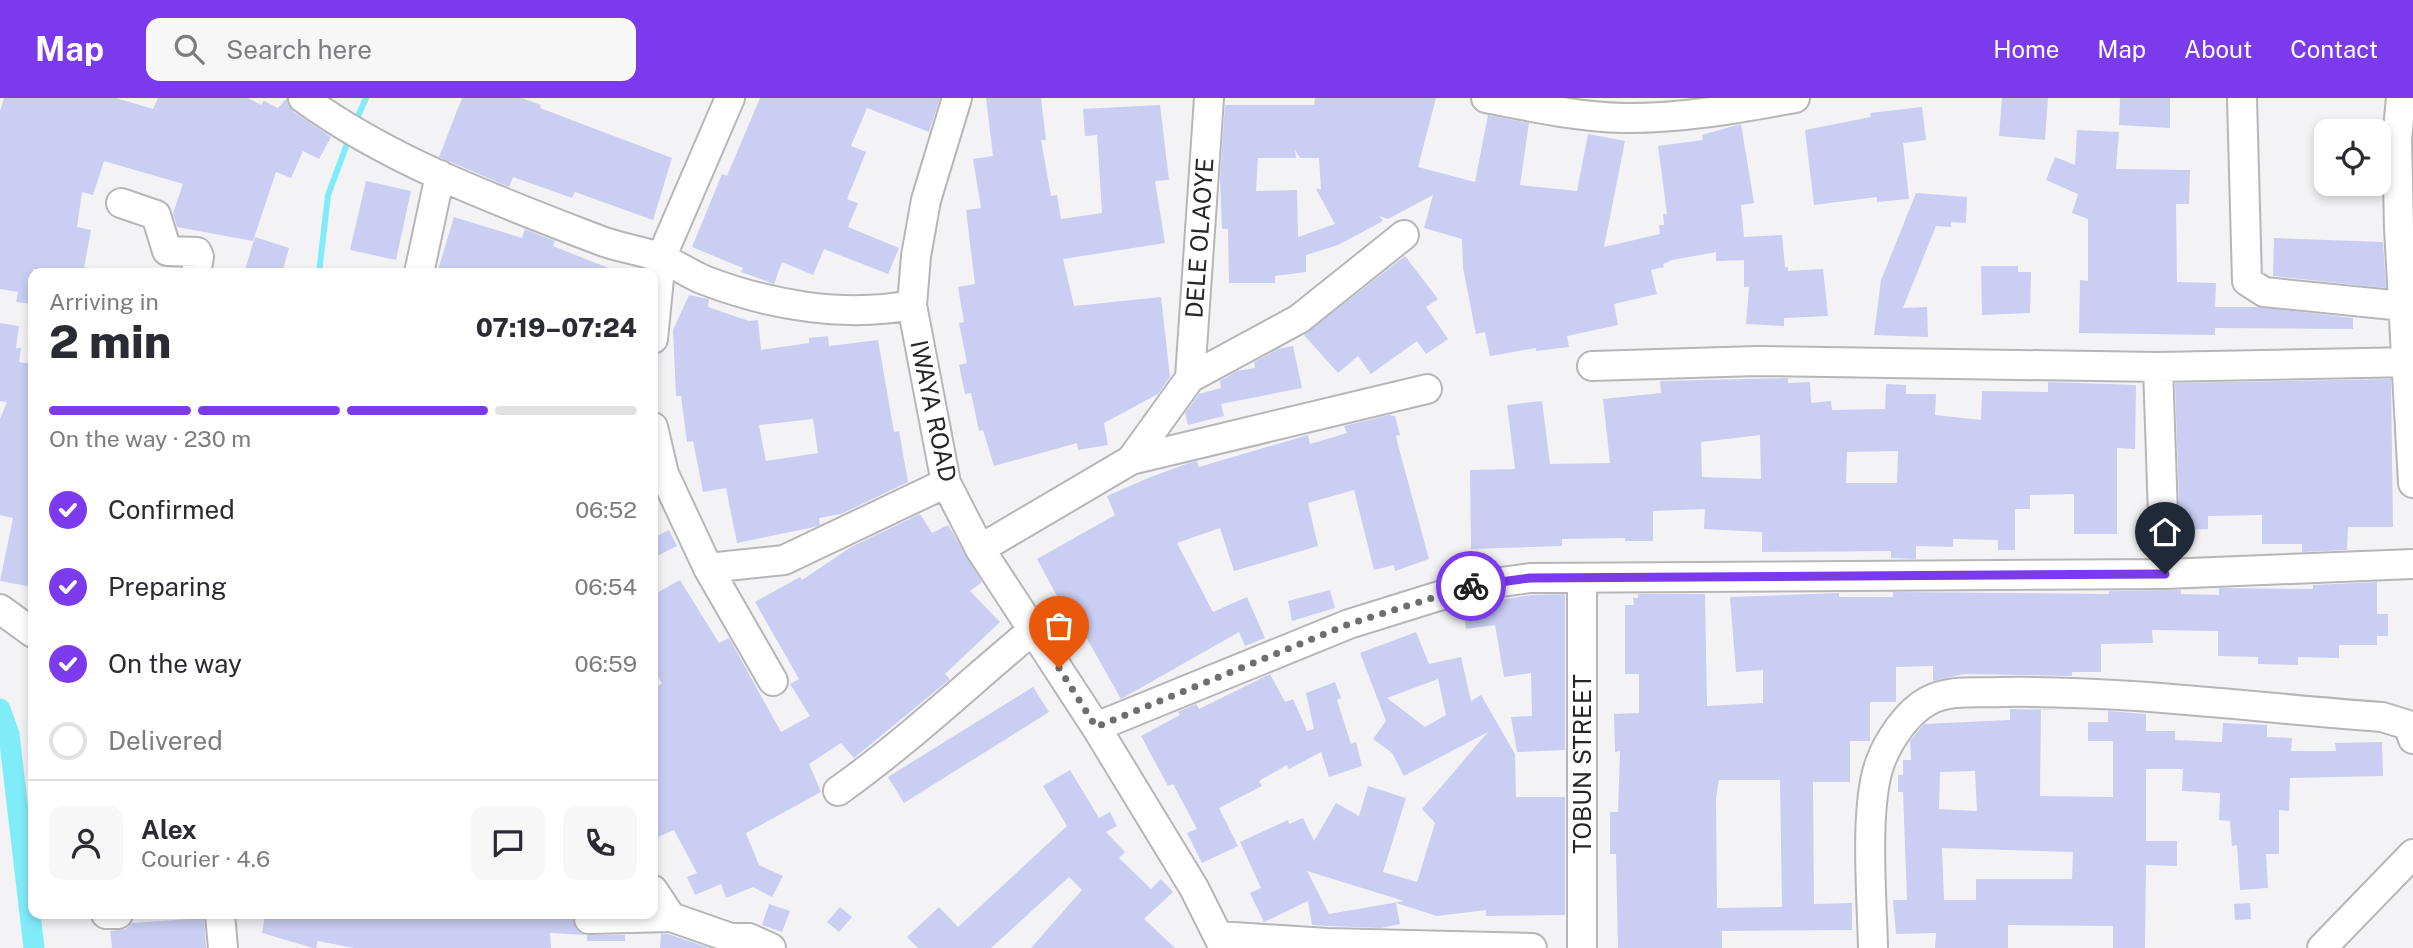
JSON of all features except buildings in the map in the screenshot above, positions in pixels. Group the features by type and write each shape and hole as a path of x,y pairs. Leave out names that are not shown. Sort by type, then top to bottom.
{"street":[{"path":"303,98 363,137 440,175 603,242 660,258 701,279 769,300 811,307 878,311 912,305"},
{"path":"658,281 660,258 730,98"},
{"name":"IWAYA ROAD","path":"957,98 926,200 916,256 912,305 946,483 980,550 1096,727 1195,888 1222,942"},
{"name":"DELE OLAOYE","path":"1190,378 1209,98"},
{"path":"1486,98 1557,112 1624,118 1736,109 1795,98"},
{"path":"2242,98 2247,281 2264,292 2403,306"},
{"path":"2401,98 2397,139 2413,483"},
{"path":"420,268 440,175"},
{"path":"121,203 156,215 166,249 167,263 197,252 197,268"},
{"path":"1131,460 1190,378 1299,319 1404,235"},
{"path":"1592,366 1757,361 2158,366 2409,363"},
{"path":"2158,366 2165,574"},
{"path":"980,550 1131,460 1427,389"},
{"path":"658,448 664,474 708,568 774,681"},
{"path":"708,568 784,559 946,483"},
{"path":"1096,727 1349,624 1471,586 1530,578 1582,580 1755,574 2165,574 2413,564"},
{"name":"TOBUN STREET","path":"1582,580 1582,948"},
{"path":"0,609 28,629"},
{"path":"838,791 887,756 923,721 1034,629"},
{"path":"1873,948 1872,794 1880,762 1894,738 1909,716 1928,700 1949,693 2036,692 2197,700 2382,717 2408,725 2413,739"},
{"path":"2322,948 2413,854"},
{"path":"658,898 671,917"},
{"path":"658,917 671,917 731,943 749,938 771,948"},
{"path":"220,919 223,948"},
{"path":"1222,942 1532,948"}],"waterway":[{"path":"355,123 366,98"},
{"path":"320,268 328,195 350,136"},
{"path":"0,709 9,734 28,897"},
{"path":"31,919 34,948"}],"way so far":[{"path":"1059,668 1096,727 1349,624 1471,586"}],"route":[{"path":"1471,586 1530,578 1582,580 1755,574 2165,574"}]}
